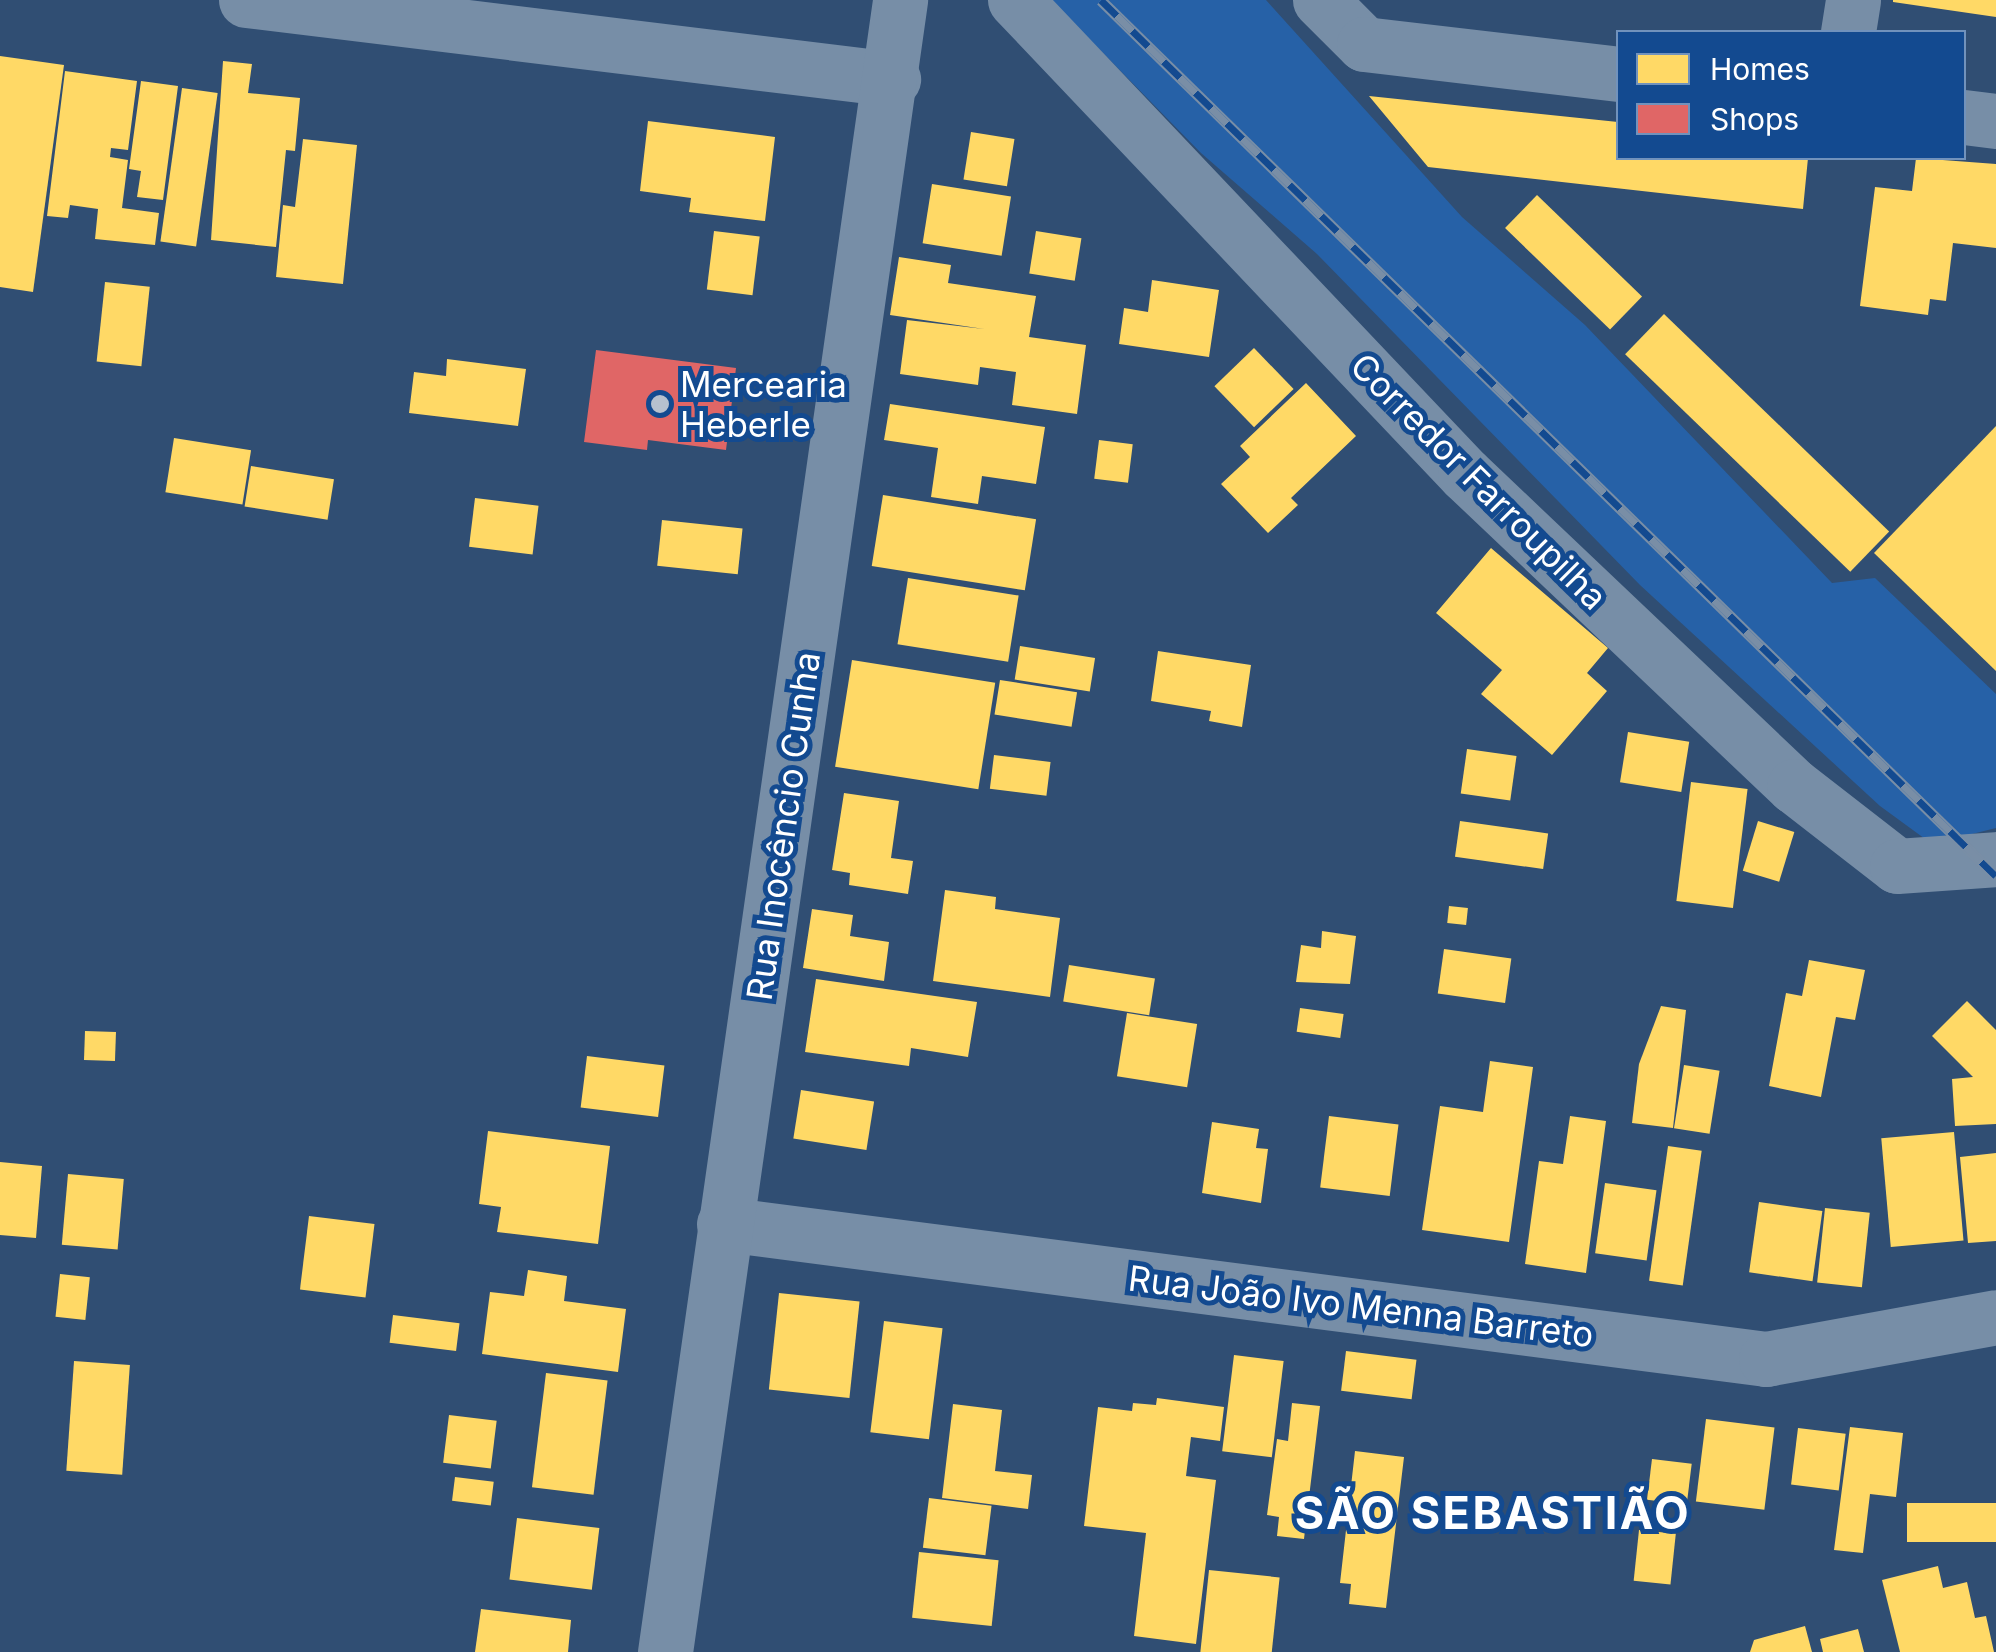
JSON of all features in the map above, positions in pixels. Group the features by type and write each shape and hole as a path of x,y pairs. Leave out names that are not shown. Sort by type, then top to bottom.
{"street":[{"path":"246,0 893,79"},
{"name":"Rua Inocêncio Cunha","path":"665,1652 724,1224 893,79 900,0"},
{"name":"Corredor Farroupilha","path":"1016,0 1465,474 1794,786 1897,866 1996,859"},
{"path":"1320,0 1364,44 1616,74"},
{"path":"1848,30 1852,0"},
{"path":"1966,117 1996,121"},
{"name":"Rua João Ivo Menna Barreto","path":"724,1224 1766,1359 1996,1317"}],"shaded area":[{"path":"1051,0 1266,0 1462,217 1585,325 1832,583 1875,578 1996,694 1996,828 1932,844 1880,806 1640,585 1317,254 1201,153"}],"building: Homes":[{"path":"1893,0 1996,0 1996,17 1893,2"},
{"path":"0,56 64,65 33,292 0,287"},
{"path":"223,61 252,64 248,93 300,98 295,151 286,150 276,247 211,240"},
{"path":"65,71 137,81 128,150 111,148 110,157 128,160 122,208 159,213 155,245 95,239 98,209 70,205 68,218 47,216"},
{"path":"141,81 178,86 163,200 137,197 141,171 129,169"},
{"path":"182,88 218,93 196,247 160,241"},
{"path":"1369,96 1616,122 1616,160 1808,160 1803,209 1428,167"},
{"path":"648,121 775,137 765,221 689,212 691,198 640,191"},
{"path":"971,132 1014,139 1007,186 963,179"},
{"path":"303,139 357,145 343,284 276,277 283,205 295,207"},
{"path":"1916,160 1996,164 1996,248 1953,243 1946,301 1930,299 1928,315 1860,306 1875,187 1912,191"},
{"path":"932,184 1011,197 1002,256 923,243"},
{"path":"1537,195 1642,296 1610,330 1505,228"},
{"path":"714,231 760,237 752,295 707,290"},
{"path":"1036,231 1081,238 1075,281 1029,273"},
{"path":"899,257 951,265 948,283 1036,296 1029,337 1086,345 1077,414 1012,405 1016,372 980,367 978,385 900,374 907,320 984,329 890,315"},
{"path":"1152,280 1219,290 1209,357 1119,344 1124,308 1148,312"},
{"path":"105,282 150,287 141,366 97,362"},
{"path":"1664,314 1889,531 1850,572 1625,354"},
{"path":"1254,348 1294,389 1254,427 1214,386"},
{"path":"447,359 526,369 518,426 409,413 414,372 446,376"},
{"path":"1306,383 1356,436 1291,498 1298,505 1268,533 1221,484 1250,457 1240,446"},
{"path":"890,404 1045,427 1036,484 982,476 978,504 931,497 938,448 884,440"},
{"path":"1996,426 1996,671 1874,553"},
{"path":"174,438 251,450 242,505 165,492"},
{"path":"1099,440 1133,444 1128,483 1094,479"},
{"path":"251,466 334,479 328,520 245,506"},
{"path":"883,495 1036,519 1025,590 872,566"},
{"path":"475,498 539,506 533,554 469,547"},
{"path":"662,520 743,528 738,574 657,566"},
{"path":"1491,548 1608,648 1587,673 1607,691 1552,755 1481,694 1502,670 1436,613"},
{"path":"908,578 1019,596 1008,662 898,644"},
{"path":"1020,646 1095,658 1090,691 1015,680"},
{"path":"1158,651 1251,665 1242,727 1209,721 1211,711 1151,701"},
{"path":"852,660 995,683 978,789 835,767"},
{"path":"1000,680 1077,692 1072,727 995,715"},
{"path":"1628,732 1689,742 1681,792 1620,782"},
{"path":"1467,749 1517,756 1510,801 1461,794"},
{"path":"994,755 1051,762 1046,796 990,789"},
{"path":"1691,782 1748,789 1733,908 1676,901"},
{"path":"844,793 899,801 891,858 913,861 908,894 849,885 850,873 832,870"},
{"path":"1460,821 1548,833 1543,869 1455,857"},
{"path":"1758,821 1794,832 1779,882 1743,871"},
{"path":"945,890 996,897 995,909 1060,918 1050,997 933,981"},
{"path":"1449,906 1468,908 1466,925 1447,923"},
{"path":"812,909 853,915 850,936 889,942 884,981 803,968"},
{"path":"1322,931 1356,936 1350,984 1296,982 1301,945 1321,948"},
{"path":"1444,949 1511,958 1505,1003 1438,994"},
{"path":"1809,960 1865,970 1855,1020 1836,1017 1821,1097 1769,1086 1786,993 1802,996"},
{"path":"1069,965 1155,979 1149,1015 1063,1002"},
{"path":"816,979 977,1002 968,1057 911,1048 909,1066 805,1052"},
{"path":"1967,1001 1996,1030 1996,1124 1955,1126 1952,1079 1973,1077 1932,1036"},
{"path":"1661,1006 1686,1010 1673,1128 1632,1123 1639,1064"},
{"path":"1300,1008 1344,1014 1340,1038 1297,1032"},
{"path":"1127,1013 1197,1024 1187,1087 1117,1076"},
{"path":"85,1031 116,1032 115,1061 84,1060"},
{"path":"587,1056 664,1066 658,1117 581,1108"},
{"path":"1490,1061 1533,1067 1509,1242 1422,1230 1440,1106 1483,1112"},
{"path":"1684,1065 1720,1071 1710,1134 1674,1128"},
{"path":"801,1090 874,1102 866,1150 793,1138"},
{"path":"1329,1116 1398,1125 1390,1196 1320,1187"},
{"path":"1570,1116 1606,1121 1586,1273 1525,1264 1539,1161 1563,1164"},
{"path":"1212,1122 1259,1129 1256,1148 1268,1149 1261,1203 1202,1193"},
{"path":"488,1131 610,1146 598,1244 497,1232 501,1207 479,1204"},
{"path":"1954,1132 1963,1241 1891,1247 1881,1138"},
{"path":"1668,1146 1702,1151 1683,1285 1649,1281"},
{"path":"1996,1153 1996,1241 1968,1243 1960,1157"},
{"path":"0,1162 42,1166 36,1238 0,1235"},
{"path":"68,1174 124,1179 118,1250 62,1245"},
{"path":"1605,1183 1656,1190 1647,1261 1595,1253"},
{"path":"1759,1202 1822,1211 1812,1281 1749,1272"},
{"path":"1825,1208 1870,1213 1862,1287 1817,1283"},
{"path":"309,1216 375,1224 365,1297 300,1289"},
{"path":"528,1270 567,1276 564,1301 626,1309 618,1372 482,1354 490,1292 524,1296"},
{"path":"60,1274 90,1277 85,1320 56,1317"},
{"path":"779,1293 860,1301 849,1398 769,1389"},
{"path":"393,1315 460,1323 456,1351 390,1343"},
{"path":"884,1321 943,1328 929,1439 870,1432"},
{"path":"1346,1351 1416,1360 1412,1399 1341,1391"},
{"path":"1234,1355 1284,1361 1272,1457 1222,1451"},
{"path":"74,1361 130,1365 122,1475 66,1471"},
{"path":"546,1373 608,1381 594,1495 532,1487"},
{"path":"1157,1398 1224,1407 1220,1441 1191,1437 1186,1476 1216,1480 1196,1644 1134,1636 1146,1533 1084,1526 1098,1407 1132,1411 1133,1403 1156,1405"},
{"path":"1292,1403 1320,1406 1304,1539 1277,1536 1279,1517 1267,1515 1277,1439 1288,1441"},
{"path":"953,1404 1002,1410 995,1471 1032,1475 1028,1509 942,1498"},
{"path":"449,1415 497,1421 491,1468 443,1463"},
{"path":"1706,1419 1774,1427 1764,1510 1696,1501"},
{"path":"1850,1427 1903,1433 1896,1497 1870,1494 1863,1553 1834,1550"},
{"path":"1798,1428 1846,1434 1839,1490 1791,1485"},
{"path":"1355,1451 1404,1457 1386,1608 1349,1604 1351,1584 1340,1583"},
{"path":"1652,1459 1692,1464 1687,1505 1647,1500"},
{"path":"455,1477 494,1482 491,1506 452,1501"},
{"path":"929,1498 992,1506 985,1555 923,1548"},
{"path":"1907,1503 1996,1503 1996,1542 1907,1542"},
{"path":"517,1518 599,1528 592,1590 509,1580"},
{"path":"1639,1530 1676,1534 1670,1585 1634,1581"},
{"path":"919,1552 999,1560 992,1626 912,1618"},
{"path":"1938,1566 1943,1588 1967,1582 1975,1618 1986,1616 1994,1652 1900,1652 1882,1580"},
{"path":"1209,1570 1280,1577 1272,1652 1200,1652"},
{"path":"481,1609 571,1620 568,1652 475,1652"},
{"path":"1805,1626 1812,1652 1750,1652 1754,1640"},
{"path":"1858,1629 1864,1652 1823,1652 1820,1639"}],"building: Shops":[{"name":"Mercearia Heberle","path":"596,350 736,368 726,450 648,440 647,450 584,442"}],"railway":[{"path":"1101,0 1996,876"}],"place":[{"name":"Mercearia Heberle","path":"660,404"}],"district":[{"name":"SÃO SEBASTIÃO","path":"1493,1513"}]}
